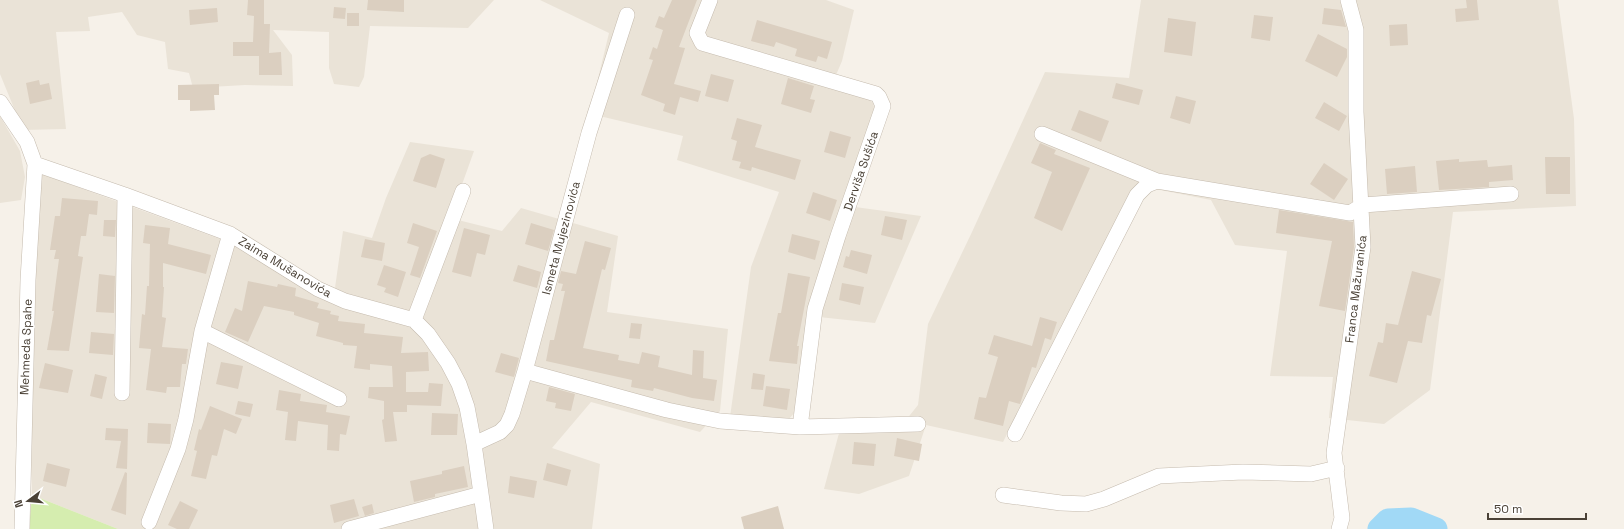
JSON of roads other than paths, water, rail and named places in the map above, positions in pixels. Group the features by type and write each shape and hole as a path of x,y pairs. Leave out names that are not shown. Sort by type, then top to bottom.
{"street":[{"name":"Derviša Sušića","path":"710,0 697,33 702,43 876,94 881,101 882,111 838,236 815,309 800,427"},
{"name":"Franca Mažuranića","path":"1338,529 1342,518 1334,453 1364,247 1356,112 1356,30 1348,0"},
{"name":"Ismeta Mujezinovića","path":"474,444 500,432 507,424 526,371 589,133 627,15"},
{"path":"0,102 26,142 35,164"},
{"path":"1042,134 1157,181 1350,213 1362,205 1511,194"},
{"name":"Zaima Mušanovića","path":"35,164 125,194 230,234 318,289 338,298 414,320 428,334 444,357 459,384 467,407 474,444 486,529"},
{"name":"Mehmeda Spahe","path":"22,529 28,280 35,164"},
{"path":"1015,434 1137,195 1147,185 1157,181"},
{"path":"414,320 463,190"},
{"path":"122,393 125,194"},
{"path":"149,522 178,449 186,419 202,331 230,234"},
{"path":"202,331 339,399"},
{"path":"526,371 667,410 720,421 800,427 918,424"},
{"path":"1003,496 1061,503 1086,504 1104,499 1159,476 1243,472 1311,474 1337,468"},
{"path":"349,529 481,494"}],"waterway":[{"path":"1379,529 1388,520 1411,519 1436,529"}]}
